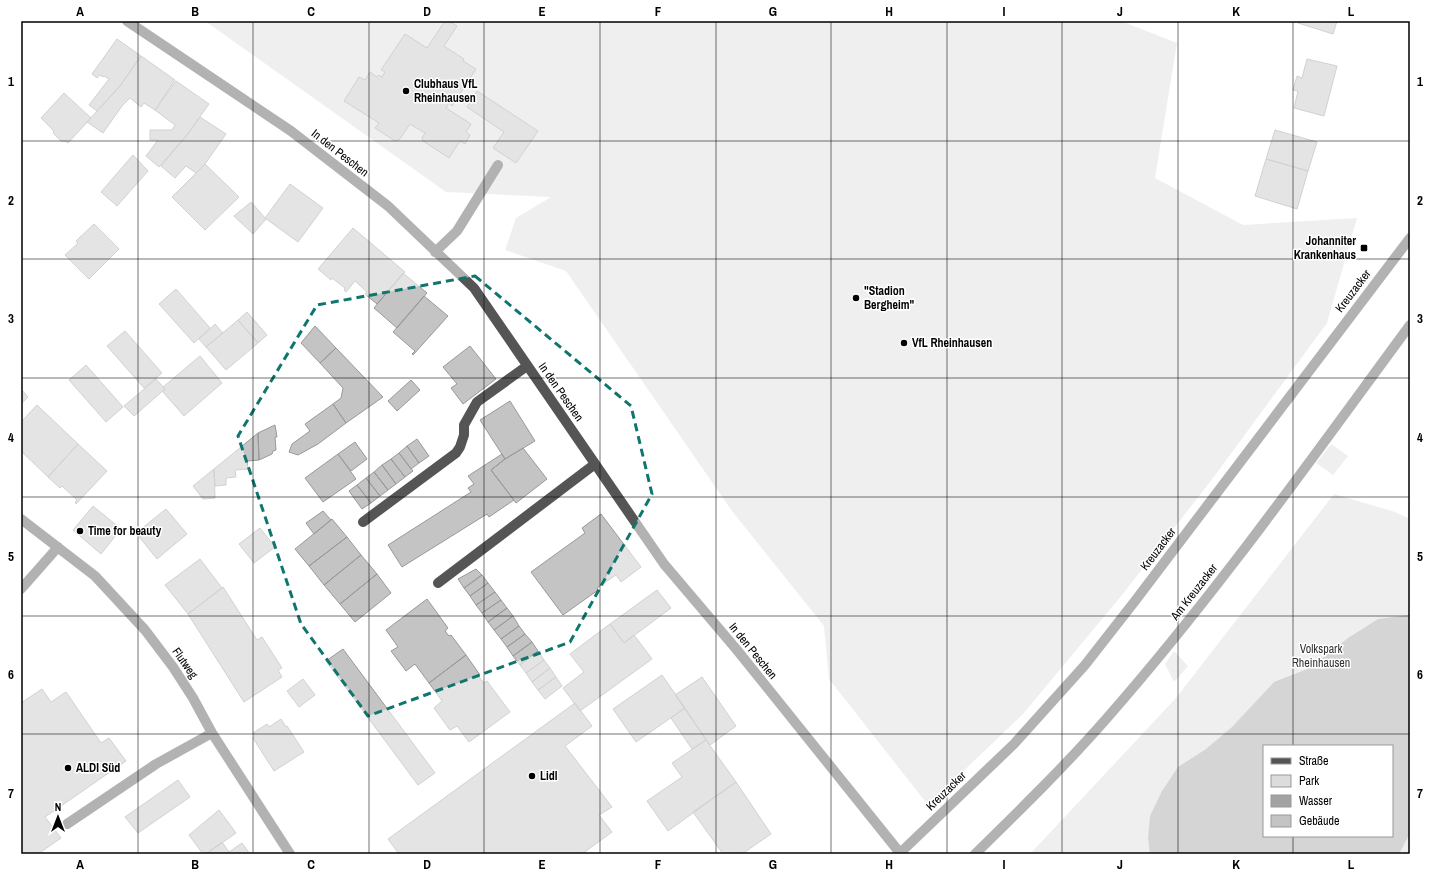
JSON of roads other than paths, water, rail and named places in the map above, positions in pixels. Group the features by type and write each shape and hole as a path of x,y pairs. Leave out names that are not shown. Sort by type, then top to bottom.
{"street":[{"name":"In den Peschen","path":"127,21 290,131 388,206 474,288 664,564 737,650 900,854"},
{"path":"436,252 457,231 498,165"},
{"name":"Kreuzacker","path":"900,854 1014,744 1085,665 1410,238"},
{"name":"Am Kreuzacker","path":"975,854 1022,808 1107,719 1172,641 1244,550 1410,326"},
{"path":"363,522 456,454 464,435 464,425 477,402 527,366"},
{"path":"438,583 595,464"},
{"name":"Flutweg","path":"21,519 95,576 122,607 145,630 173,667 193,698 212,733 290,854"},
{"path":"21,589 58,546"},
{"path":"67,824 156,764 212,733"}],"water":[{"path":"1409,615 1410,833 1399,854 1150,854 1148,838 1150,816 1162,791 1178,767 1206,749 1232,727 1274,682 1310,668 1348,638 1378,619"}],"place":[{"name":"Clubhaus VfL Rheinhausen","path":"406,91"},
{"name":"Johanniter Krankenhaus","path":"1364,248"},
{"name":"\"Stadion Bergheim\"","path":"856,298"},
{"name":"VfL Rheinhausen","path":"904,343"},
{"name":"Time for beauty","path":"80,531"},
{"name":"ALDI Süd","path":"68,768"},
{"name":"Lidl","path":"532,776"}],"park label":[{"name":"Volkspark Rheinhausen","path":"1321,656"}]}
